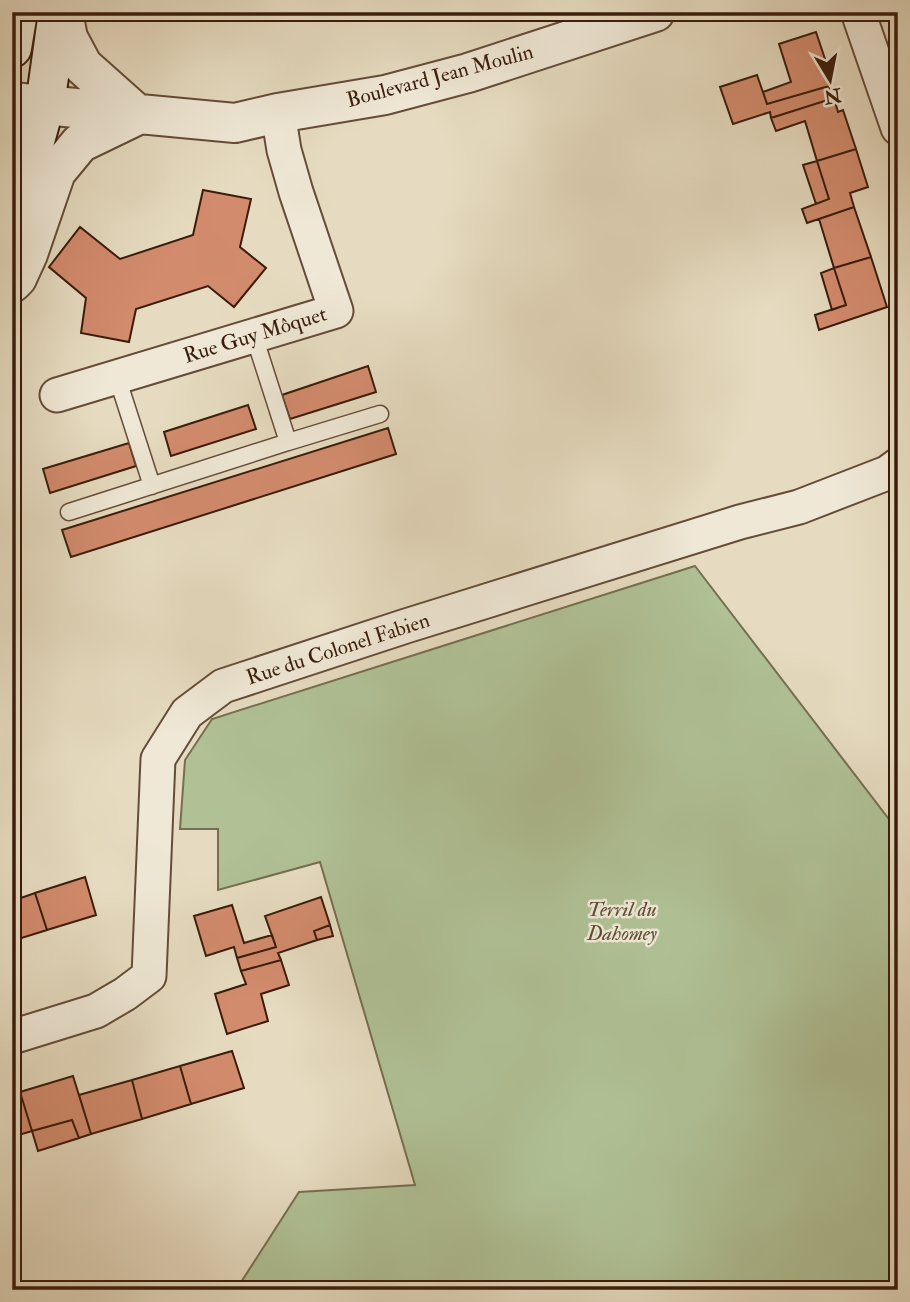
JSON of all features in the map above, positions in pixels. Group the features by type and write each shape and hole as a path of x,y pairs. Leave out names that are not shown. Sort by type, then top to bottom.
{"street":[{"path":"12,48 18,12"},
{"path":"12,223 29,103 61,12"},
{"path":"12,283 28,254 56,172 80,143 138,114 83,66 68,38 61,12"},
{"path":"858,12 898,128"},
{"name":"Boulevard Jean Moulin","path":"29,103 234,123 385,95 468,73 644,14"},
{"name":"Rue Guy Môquet","path":"57,395 336,311 296,192 284,150 278,113"},
{"name":"Rue du Colonel Fabien","path":"12,1037 96,1011 149,976 158,759 187,713 223,686 714,530 799,507 887,473 898,465"}],"lane":[{"path":"254,336 288,442"},
{"path":"117,377 152,486"},
{"path":"69,512 380,414"}],"green space":[{"name":"Terril du Dahomey","path":"695,566 898,831 898,1290 236,1290 299,1192 415,1185 320,862 218,890 218,829 180,829 185,760 212,719"}],"building":[{"path":"816,32 829,71 825,73 829,86 767,104 763,92 791,82 779,44"},
{"path":"757,75 767,104 829,86 834,98 771,118 770,112 733,124 720,87"},
{"path":"834,98 838,112 843,110 856,149 817,161 805,121 776,131 771,118"},
{"path":"856,149 868,187 850,193 854,207 807,223 802,209 829,199 817,161"},
{"path":"817,161 829,199 816,204 803,165"},
{"path":"203,190 251,199 240,247 266,268 234,307 208,286 136,309 129,342 81,333 86,298 49,267 80,227 120,259 193,235"},
{"path":"854,207 871,257 834,268 819,219"},
{"path":"871,257 887,307 819,330 815,315 846,305 834,268"},
{"path":"834,268 846,305 832,310 821,273"},
{"path":"368,366 376,392 290,419 282,395"},
{"path":"248,405 256,429 171,456 164,432"},
{"path":"388,428 396,454 71,557 62,530"},
{"path":"129,443 136,466 50,493 43,469"},
{"path":"85,877 96,915 47,930 35,893"},
{"path":"35,893 47,930 12,941 12,901"},
{"path":"321,897 330,925 314,931 317,940 278,953 281,960 241,971 237,958 276,947 265,916"},
{"path":"232,905 244,943 272,935 276,947 237,958 234,947 206,956 194,916"},
{"path":"330,925 333,936 317,940 314,931"},
{"path":"281,960 289,985 261,994 268,1021 227,1034 215,994 246,984 241,971"},
{"path":"232,1051 244,1088 191,1104 180,1066"},
{"path":"180,1066 191,1104 142,1119 132,1080"},
{"path":"73,1076 91,1134 79,1138 72,1120 32,1131 20,1092"},
{"path":"132,1080 142,1119 91,1134 79,1095"},
{"path":"20,1092 32,1131 12,1137 12,1094"},
{"path":"72,1120 79,1138 38,1151 32,1131"}]}
